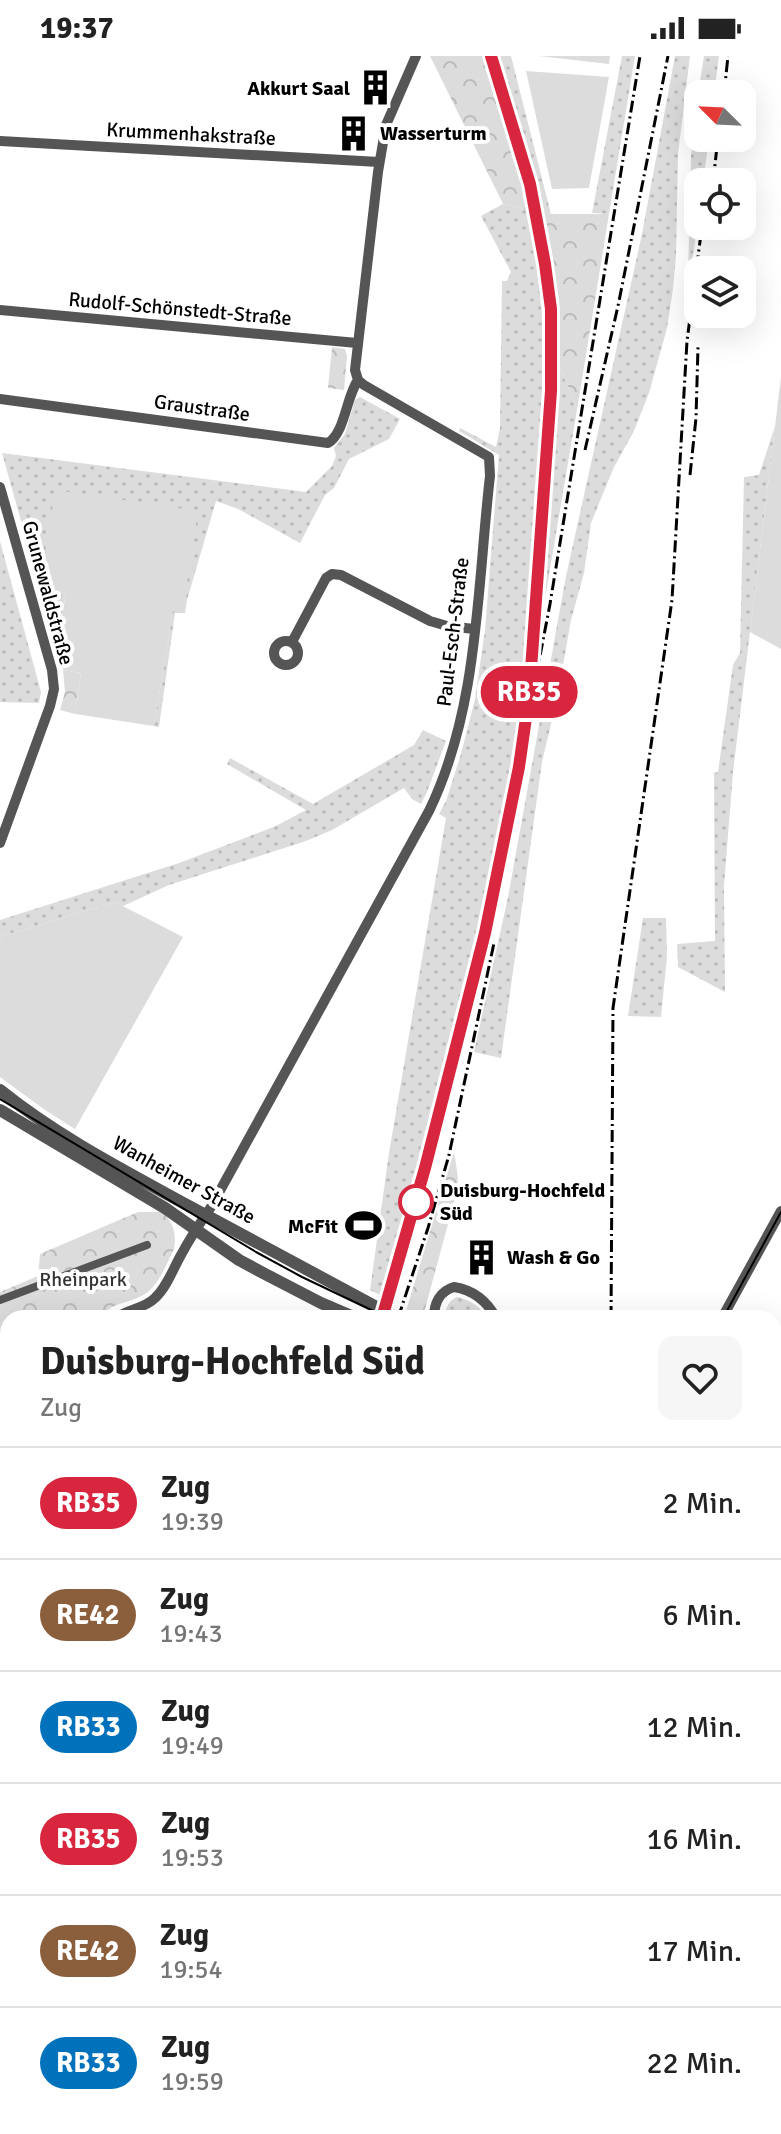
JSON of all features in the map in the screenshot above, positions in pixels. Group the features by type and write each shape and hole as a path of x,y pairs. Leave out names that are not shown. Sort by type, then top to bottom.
{"street":[{"path":"358,380 355,370 357,343 379,162 386,125 416,56"},
{"name":"Krummenhakstraße","path":"0,141 379,162"},
{"name":"Rudolf-Schönstedt-Straße","path":"0,310 357,343"},
{"name":"Graustraße","path":"0,399 328,443 335,439 339,431 351,390 358,380"},
{"name":"Paul-Esch-Straße","path":"131,1310 145,1306 161,1292 436,796 466,699 490,476 489,457 358,380"},
{"name":"Grunewaldstraße","path":"0,487 52,670 54,689 0,843"},
{"path":"292,642 326,578 332,574 341,575 430,621 474,629"},
{"name":"Wanheimer Straße","path":"0,1090 49,1125 382,1310"},
{"name":"Wanheimer Straße","path":"0,1110 121,1180 265,1274 337,1310"},
{"path":"726,1310 781,1213"},
{"path":"0,1300 147,1245"},
{"path":"435,1310 441,1293 454,1287 469,1290 492,1310"}],"green space":[{"path":"430,56 485,56 512,139 529,210 503,204"},
{"path":"498,56 511,56 551,214 542,207"},
{"path":"539,56 610,56 609,64"},
{"path":"622,56 635,56 609,214 592,213"},
{"path":"675,56 690,56 687,80 684,80 678,154 676,256 667,328 649,393 591,523 584,573 571,620 542,762 501,1058 474,1052 508,897 566,576 642,234"},
{"path":"704,56 719,56 716,80 700,80"},
{"path":"526,71 609,77 589,188 552,189"},
{"path":"691,152 707,152 705,168 691,168"},
{"path":"503,204 529,210 543,325 544,359 533,559 519,728 505,811 431,1122 382,1296 370,1290 389,1153 446,818 439,814 461,754 475,699 485,630 499,455 459,431 460,428 496,447 500,428 502,281 507,281 511,272 481,216"},
{"path":"542,207 551,214 609,214 577,410 557,359 551,262"},
{"path":"689,240 695,240 692,256 688,256"},
{"path":"332,347 345,349 347,356 344,390 328,388"},
{"path":"557,359 577,410 535,657 550,476"},
{"path":"781,377 781,649 750,632"},
{"path":"360,397 400,419 389,439 349,459 334,488 325,495 300,543 238,509 216,501 185,613 175,613 159,727 154,726 173,608 182,609 41,588 66,592 60,630 52,632 2,453 306,492 332,466 336,456 334,448 345,434 355,400"},
{"path":"775,426 733,772 724,886 725,992 678,967 677,944 715,941 714,773 718,772 733,665 740,653 744,477 759,475"},
{"path":"55,490 198,511 183,609 173,609 154,726 75,714 81,673 63,670 52,632 60,630 66,593 41,588"},
{"path":"0,541 41,692 39,703 0,702"},
{"path":"63,670 81,673 75,714 60,710 65,692"},
{"path":"423,730 446,741 421,804 412,799 404,788 332,830 306,841 169,885 123,906 115,902 3,936 0,946 0,920 179,863 276,826 306,810 227,764 230,758 313,804 414,745"},
{"path":"115,902 183,937 75,1129 0,1077 0,946 3,936"},
{"path":"643,918 666,918 667,956 661,1017 628,1016"},
{"path":"454,1152 457,1191 425,1309 406,1310"},
{"name":"Rheinpark","path":"138,1212 162,1212 174,1234 174,1249 162,1273 150,1290 139,1297 108,1310 0,1310 0,1292 38,1276 40,1254"},
{"path":"457,1297 481,1310 446,1310"}],"tram line":[{"path":"0,1099 256,1252 371,1310"},
{"path":"727,1310 781,1212"}],"railway":[{"path":"491,56 530,184 551,309 551,391 534,634"},
{"path":"384,1310 469,998 502,854 550,604 640,56"},
{"path":"585,450 618,306 668,56"},
{"path":"725,80 728,56"},
{"path":"715,168 716,152"},
{"path":"611,1310 613,1008 672,600 687,341 700,240"},
{"path":"690,475 696,418 698,347"},
{"path":"401,1310 449,1155 494,943"}],"train":[{"name":"RB35","path":"384,1310 425,1168 485,933 519,767 529,697 551,391 551,309 536,208 491,56"}],"place":[{"name":"Akkurt Saal","path":"376,88"},
{"name":"Wasserturm","path":"354,133"},
{"name":"Duisburg-Hochfeld Süd","path":"416,1202"},
{"name":"McFit","path":"364,1226"},
{"name":"Wash & Go","path":"481,1257"}]}
